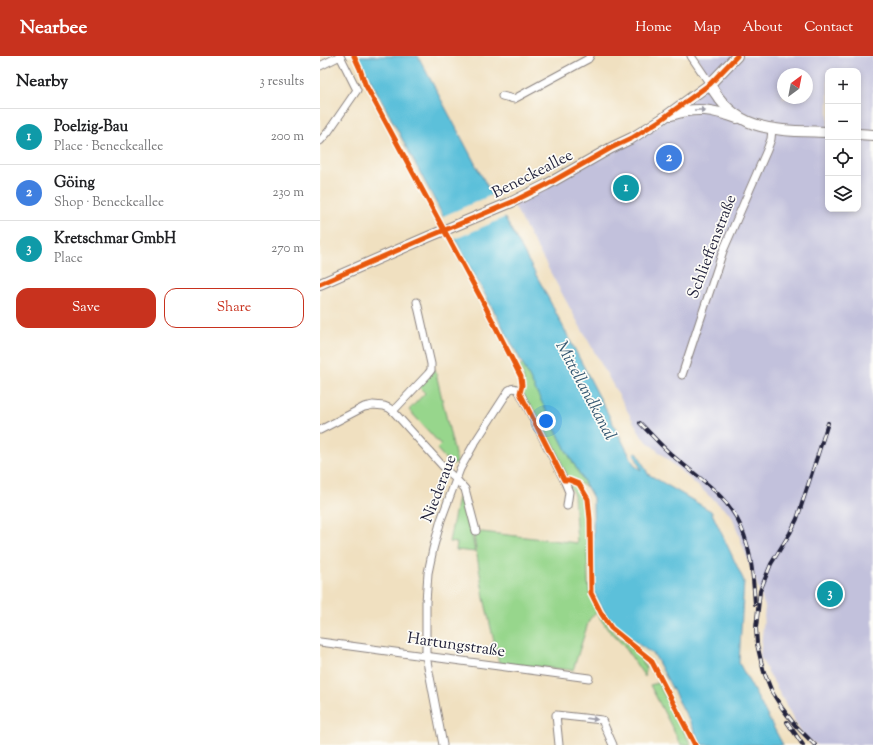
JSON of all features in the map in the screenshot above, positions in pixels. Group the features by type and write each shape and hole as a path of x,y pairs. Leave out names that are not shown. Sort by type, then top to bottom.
{"street":[{"path":"320,66 340,56 357,90 320,142"},
{"path":"502,96 514,99 588,59 590,56"},
{"path":"691,56 714,92 724,104 746,121"},
{"name":"Beneckeallee","path":"320,284 513,201 546,185 611,148 632,138 662,119 710,84 737,56"},
{"name":"Beneckeallee","path":"662,119 678,113 699,109 725,114 772,129 825,132"},
{"name":"Schlieffenstraße","path":"682,376 723,251 767,150 771,139 772,129"},
{"path":"861,134 873,135"},
{"path":"393,411 430,370 431,364 417,302"},
{"name":"Niederaue","path":"443,745 426,656 426,602 428,573 441,520 460,469 478,437 509,390 512,388 515,388 520,393 564,480 569,492 567,506"},
{"path":"320,430 369,406 384,406 389,408 465,489 476,531"},
{"name":"Hartungstraße","path":"320,642 589,678"},
{"path":"559,745 556,715 602,720 613,745"}],"shaded area":[{"path":"697,56 873,56 873,745 817,745 803,736 760,657 765,607 732,516 642,437 512,202 611,148 709,84"}],"green space":[{"path":"523,364 567,452 587,487 565,477 522,392 524,382 519,366"},
{"path":"435,369 457,463 453,464 448,462 437,449 441,445 409,410 425,393 419,387"},
{"path":"568,483 577,487 585,499 587,519 588,583 590,594 610,629 642,658 642,663 646,667 645,677 624,646 608,630 596,612 589,620 573,670 499,663 484,598 473,531 577,543 574,495"},
{"path":"458,498 465,498 475,552 456,550 457,543 449,542"},
{"path":"658,683 691,745 681,745 650,685"}],"water":[{"name":"Mittellandkanal","path":"358,56 418,56 541,284 635,466 641,470 634,453 637,452 648,474 711,511 744,581 739,663 783,745 702,745 655,656 612,625 594,593 593,498 567,452 519,357"}],"pier":[{"path":"494,194 506,217 453,240 441,217"}],"railway":[{"path":"640,423 660,444 715,491 736,517 748,548 752,570 755,604"},
{"path":"815,745 795,725 772,692 761,661 757,644 756,628 760,591 771,564 797,519 828,423"},
{"path":"787,722 803,745"}],"cycle path":[{"path":"354,56 365,84 483,302 521,377 522,385 520,393 564,480 569,480 579,484 588,499 590,519 591,593 601,613 611,628 651,660 695,745"},
{"path":"320,284 512,202 632,138 662,119 710,84 737,56"}],"place":[{"name":"Göing","path":"669,158"},
{"name":"Poelzig-Bau","path":"626,188"},
{"name":"Kretschmar GmbH","path":"830,594"}]}
